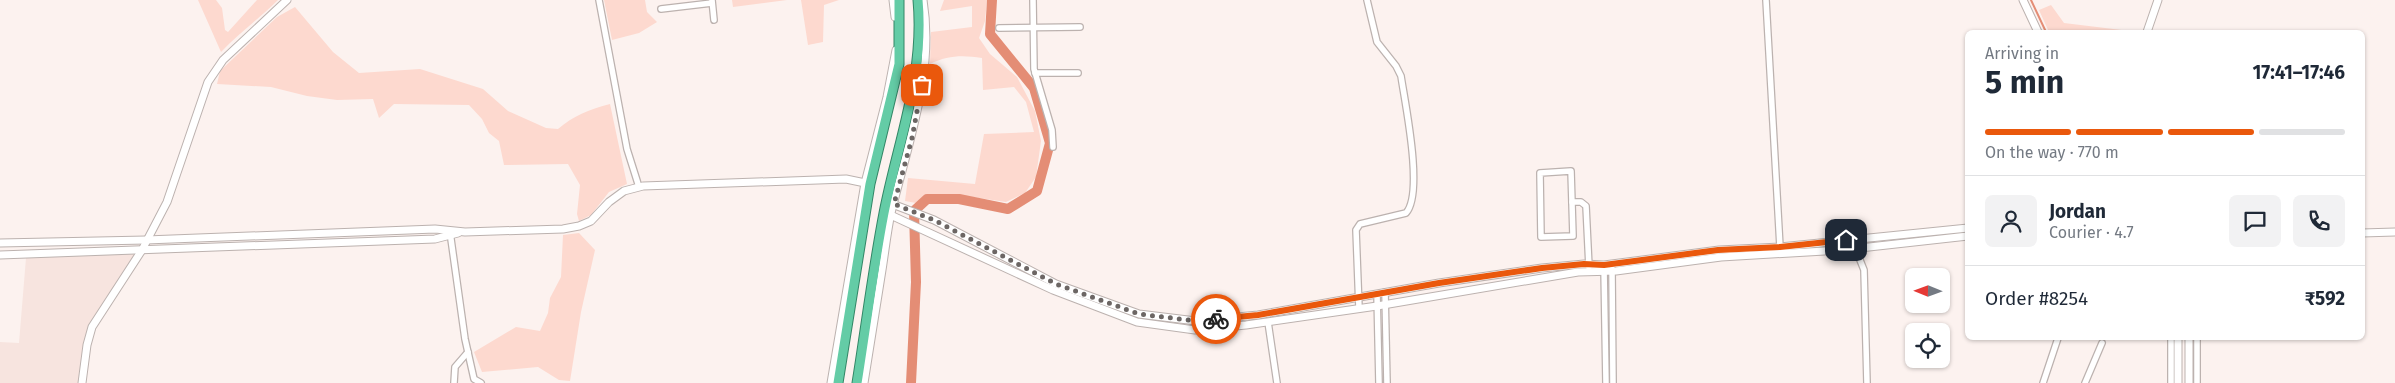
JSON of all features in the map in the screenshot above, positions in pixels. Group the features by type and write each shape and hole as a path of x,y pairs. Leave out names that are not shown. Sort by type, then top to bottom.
{"highway":[{"path":"838,383 868,183 899,64 898,0"},
{"path":"857,383 891,215 890,203 918,67 920,48 918,0"}],"street":[{"path":"82,383 87,345 92,327 142,250 166,202 208,82 215,70 288,0"},
{"path":"598,0 627,150 639,187"},
{"path":"831,383 868,183 894,65 897,43 893,0"},
{"path":"923,0 927,42 922,85 912,138 890,203 934,220 1056,284 1139,314 1196,321 1258,315 1385,292 1533,270 1608,268 1721,257 1856,248 1965,236"},
{"path":"1033,0 1034,73 1052,130 1053,147"},
{"path":"1367,0 1378,42 1401,76 1414,168 1409,210 1403,214 1360,224 1356,230 1359,297 1362,308 1378,318"},
{"path":"1766,0 1780,247"},
{"path":"2023,0 2037,30"},
{"path":"2148,30 2158,0"},
{"path":"661,9 712,1 714,20"},
{"path":"999,28 1080,27"},
{"path":"1034,73 1078,73"},
{"path":"1571,171 1572,202 1573,236 1541,237 1540,173 1571,171"},
{"path":"0,255 435,239 450,233 579,226 591,221 609,202 624,191 639,187 846,179 868,183"},
{"path":"1572,202 1581,202 1586,206 1589,268"},
{"path":"864,383 891,215 1052,290 1137,322 1195,330 1268,322 1386,305 1589,268"},
{"path":"1608,268 1718,250 1780,247 1965,228"},
{"path":"0,243 146,240 435,229 450,233"},
{"path":"2365,233 2395,232"},
{"path":"450,233 468,352 474,379 481,383"},
{"path":"1852,240 1864,270 1866,383"},
{"path":"1606,383 1608,268"},
{"path":"1608,268 1613,383"},
{"path":"1385,292 1387,383"},
{"path":"1377,294 1379,383"},
{"path":"1195,330 1196,321"},
{"path":"1268,322 1277,383"},
{"path":"2042,383 2057,340"},
{"path":"2171,340 2171,383"},
{"path":"2178,340 2178,383"},
{"path":"2189,340 2189,383"},
{"path":"2197,383 2198,340"},
{"path":"2085,383 2102,343"},
{"path":"454,383 455,368 468,352"}],"shaded area":[{"path":"198,0 216,0 222,8 225,30 228,32 257,0 278,0 221,52"},
{"path":"604,0 645,0 647,12 657,22 639,33 612,40"},
{"path":"732,0 787,0 733,7"},
{"path":"801,0 839,0 824,5 823,42 808,45"},
{"path":"944,0 987,0 985,21 979,38 990,54 1017,77 1035,111 1041,141 1036,177 1025,193 1006,202 952,194 924,195 916,203 905,201 908,178 975,184 984,134 1034,132 1026,102 1014,87 983,90 982,58 956,56 930,64 931,32 972,27 972,6 940,11"},
{"path":"2051,5 2064,23 2122,30 2048,30 2039,10"},
{"path":"295,7 333,52 359,73 420,69 483,89 508,111 546,128 558,129 582,114 610,104 627,184 609,192 591,215 579,221 577,214 580,185 568,164 504,165 499,141 489,133 482,119 469,105 394,104 379,118 373,99 337,100 307,96 271,87 217,84 220,71 277,17"},
{"path":"579,233 595,250 581,312 570,381 559,380 538,367 482,372 474,352 516,327 540,331 548,313 550,298 561,277 563,235"},
{"path":"136,252 93,321 79,383 0,383 0,342 19,343 26,258"}],"waterway":[{"path":"911,383 916,282 914,211 927,199 959,199 1008,209 1037,191 1050,143 1034,88 990,34 992,0"},
{"path":"2031,0 2045,30"}],"way so far":[{"path":"922,85 912,138 894,204 934,220 1056,284 1139,314 1196,321 1216,319"}],"route":[{"path":"1216,319 1258,315 1439,283 1542,268 1584,264 1604,265 1718,250 1780,247 1846,240"}]}
